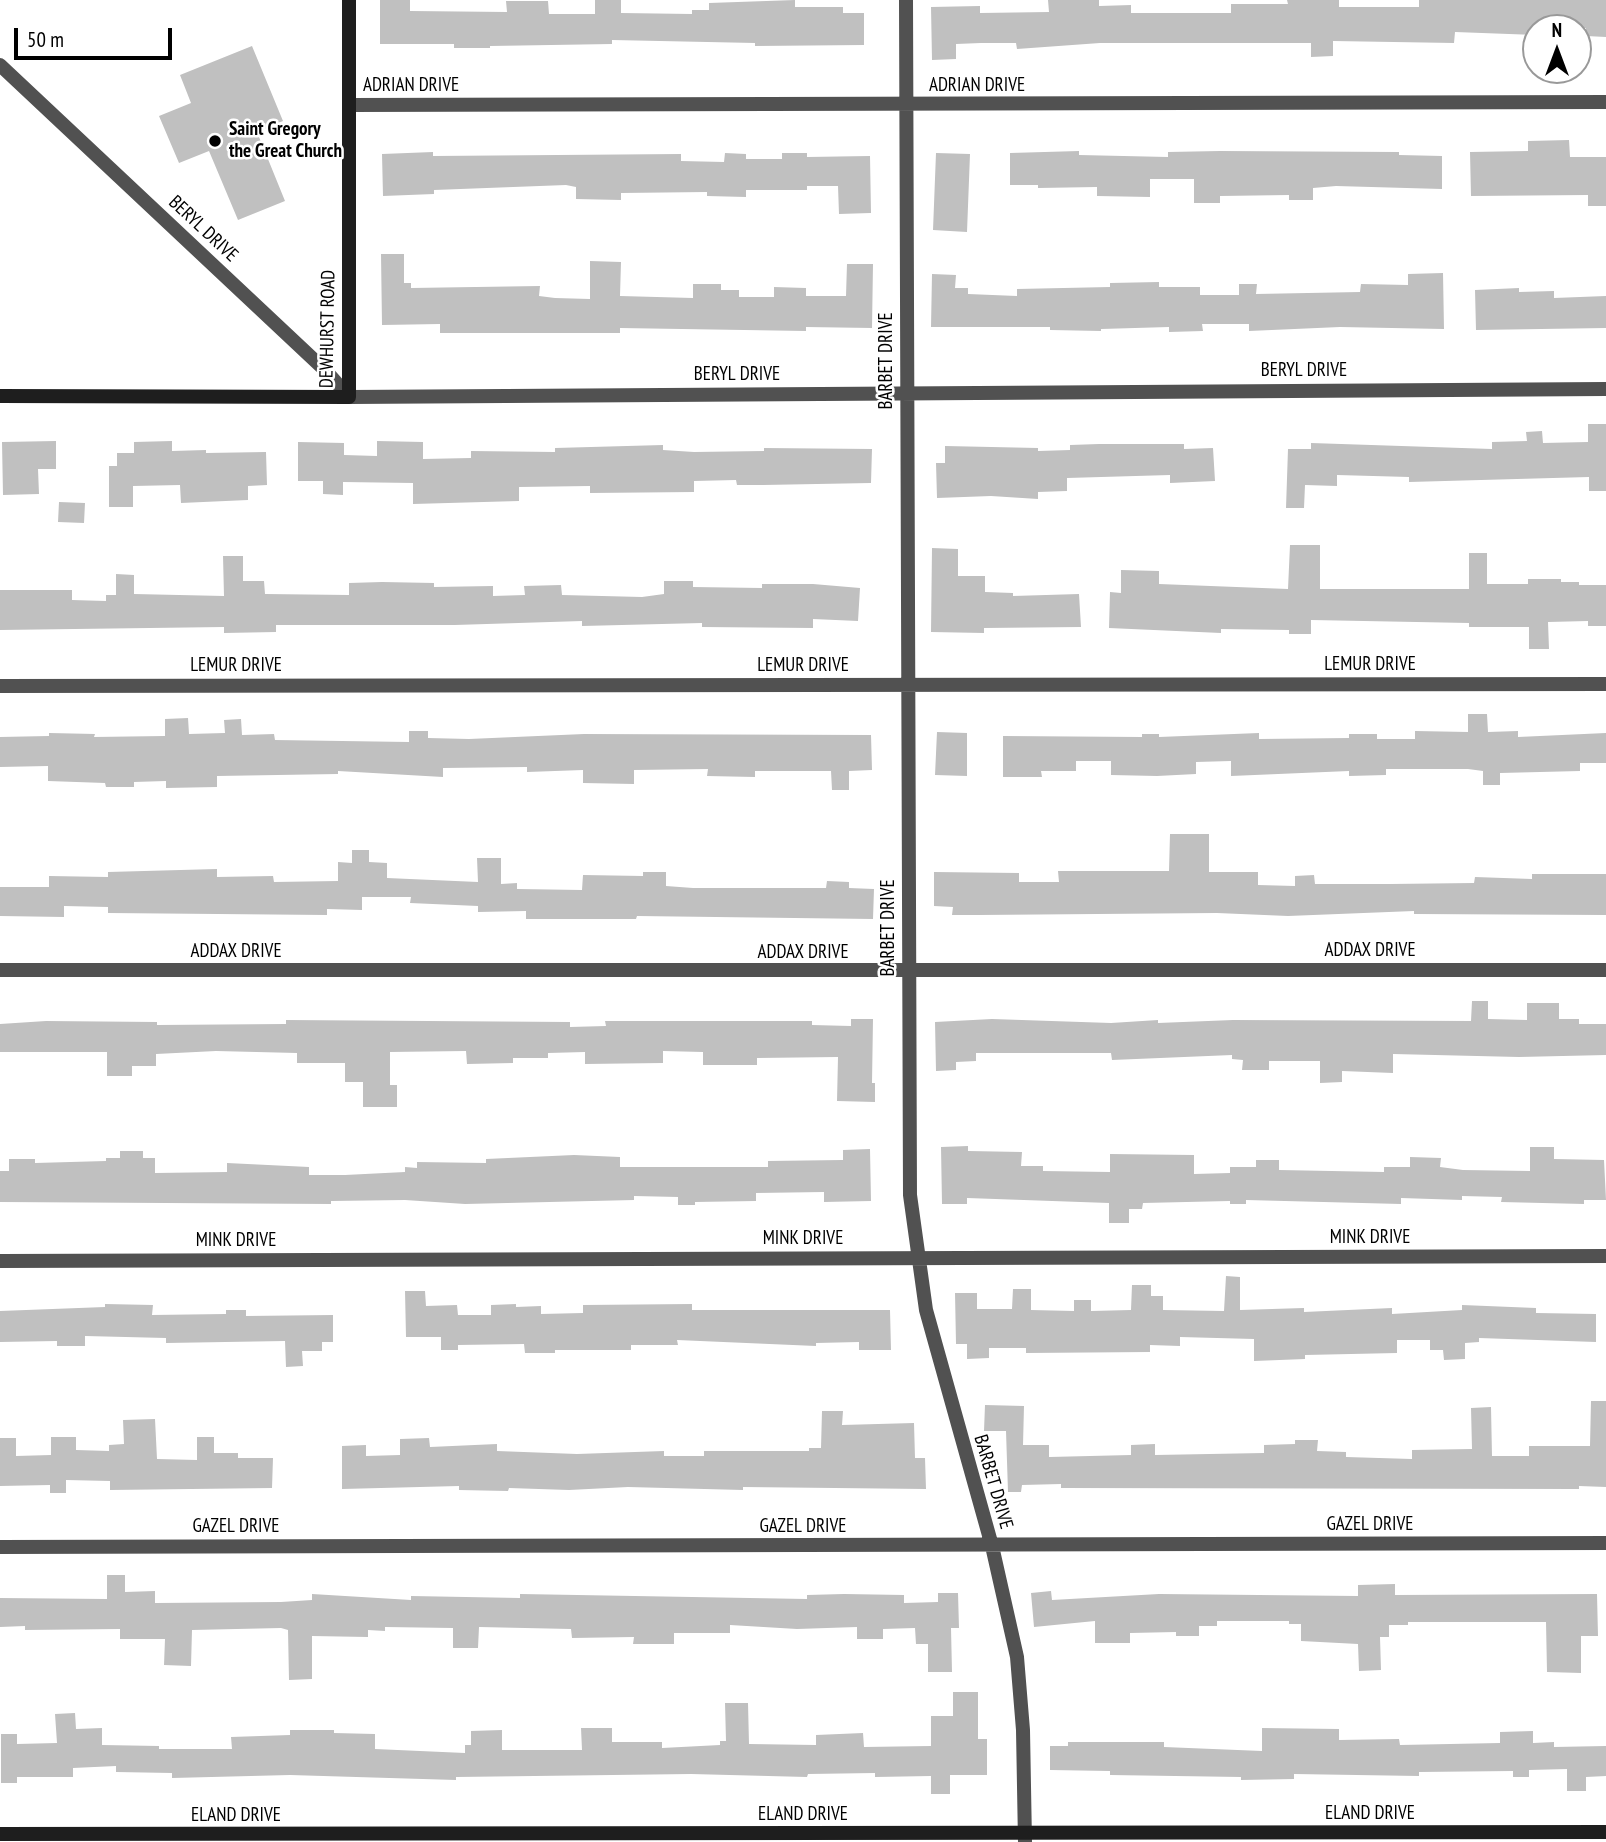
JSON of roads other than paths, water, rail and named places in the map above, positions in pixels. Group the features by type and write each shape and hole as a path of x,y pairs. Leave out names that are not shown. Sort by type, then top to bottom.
{"street":[{"name":"DEWHURST ROAD","path":"0,396 349,397 349,0"},
{"name":"BARBET DRIVE","path":"906,0 911,1195 916,1258 943,1381 992,1546 1017,1657 1023,1730 1025,1838"},
{"name":"BERYL DRIVE","path":"0,65 327,372 349,397 1606,389"},
{"name":"ADRIAN DRIVE","path":"349,105 1606,102"},
{"name":"LEMUR DRIVE","path":"0,686 1606,684"},
{"name":"ADDAX DRIVE","path":"0,970 1606,970"},
{"name":"MINK DRIVE","path":"0,1262 1606,1256"},
{"name":"GAZEL DRIVE","path":"0,1547 1606,1543"},
{"name":"ELAND DRIVE","path":"0,1834 1025,1838 1606,1832"}],"place":[{"name":"Saint Gregory the Great Church","path":"215,141"}]}
